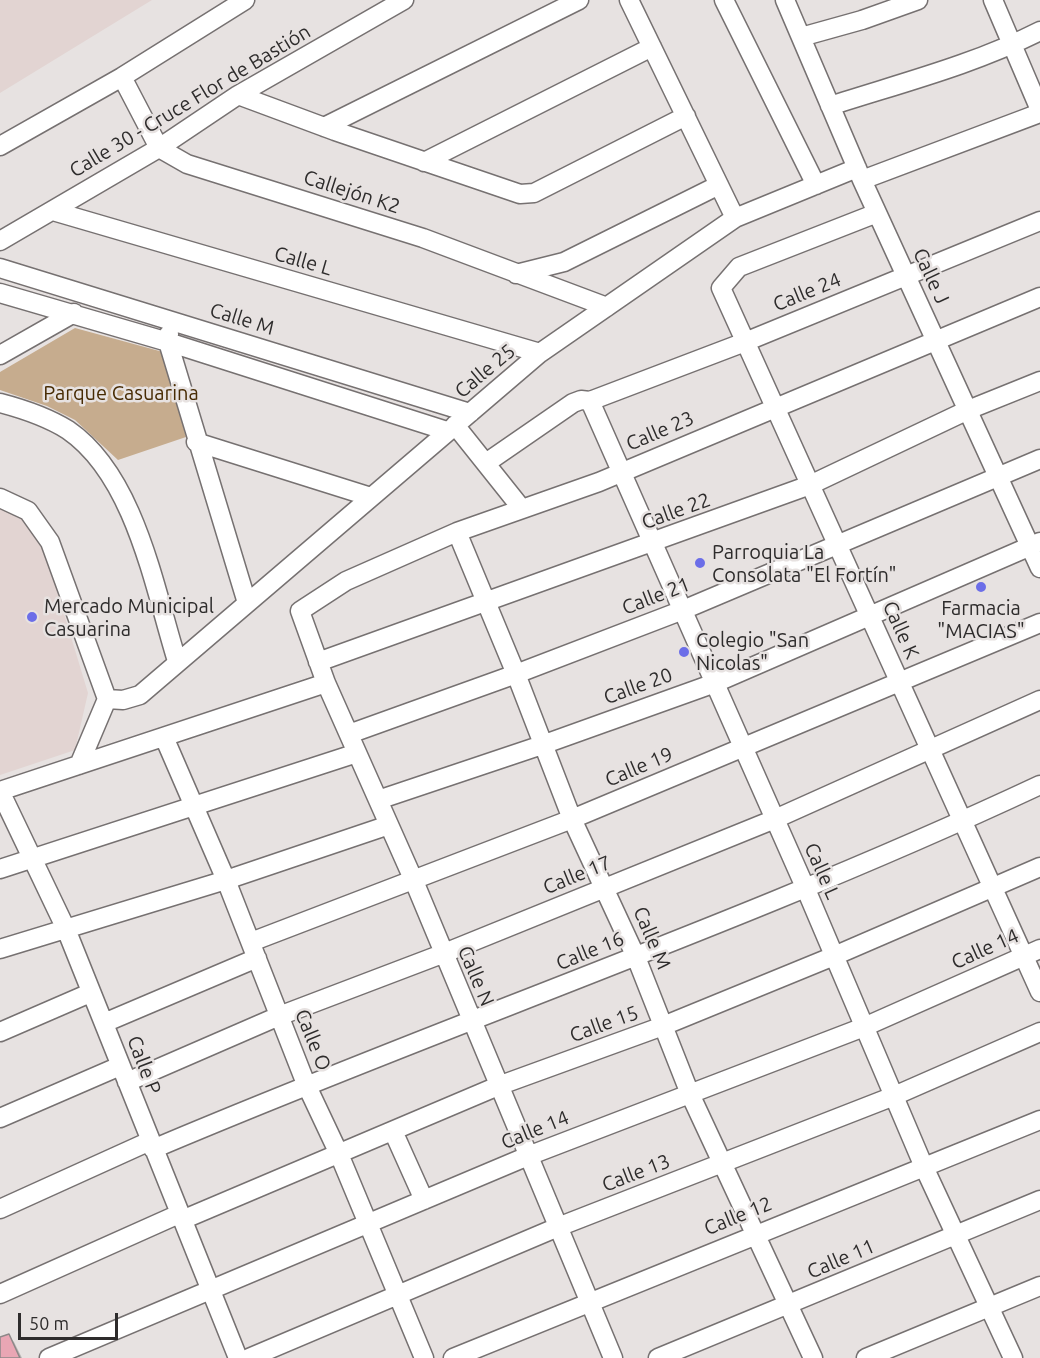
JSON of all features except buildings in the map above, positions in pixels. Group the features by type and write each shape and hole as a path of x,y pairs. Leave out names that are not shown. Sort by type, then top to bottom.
{"street":[{"path":"0,146 122,76 245,0"},
{"name":"Calle 30 - Cruce Flor de Bastión","path":"0,242 159,148 238,94 404,0"},
{"path":"324,127 579,0"},
{"path":"629,0 735,218"},
{"path":"724,0 816,185"},
{"name":"Calle J","path":"785,0 877,213 935,340 998,477 1035,544 1040,568"},
{"path":"801,37 862,20 918,0"},
{"path":"993,0 1040,111"},
{"path":"830,106 953,68 1012,45 1040,31"},
{"path":"424,162 652,47"},
{"path":"122,76 159,148"},
{"path":"238,94 324,127 520,194 534,193 686,116"},
{"name":"Calle 25","path":"107,699 123,700 140,695 540,353 735,218 816,185 860,174 1040,111"},
{"name":"Callejón K2","path":"159,148 187,164 423,238 607,307"},
{"path":"516,274 564,262 719,185"},
{"name":"Calle L","path":"53,211 540,353"},
{"name":"Calle K","path":"877,213 739,267 721,288 993,888 1032,952 1040,992"},
{"name":"Calle 24","path":"590,401 745,342 1040,221"},
{"name":"Calle M","path":"0,268 470,413"},
{"path":"0,293 74,313 451,428 486,463 522,509"},
{"name":"Calle 23","path":"300,611 346,581 457,532 621,472 1040,297"},
{"path":"0,356 74,313"},
{"path":"171,321 168,342 196,442 247,603"},
{"name":"Calle 22","path":"318,662 810,485 968,410 1040,381"},
{"path":"486,463 573,403 581,400 590,401"},
{"name":"Calle L","path":"590,401 805,887 924,1167 955,1236 991,1306 1013,1358"},
{"path":"0,403 29,411 67,430 91,450 120,488 132,516 177,662"},
{"path":"196,442 371,497"},
{"name":"Calle 21","path":"349,734 516,674 682,610 1040,459"},
{"path":"0,498 28,511 50,542 107,699 79,765"},
{"name":"Calle M","path":"457,532 516,674 572,819 636,957 720,1164 813,1358"},
{"name":"Calle 20","path":"378,800 542,745 715,683 870,618 1035,544"},
{"name":"Calle N","path":"300,611 326,683 414,880 442,954 613,1358"},
{"name":"Calle 19","path":"104,1023 254,950 414,880 572,819 1040,623"},
{"path":"0,791 326,683"},
{"name":"Calle 17","path":"0,1118 124,1074 442,954 775,819 1040,700"},
{"name":"Calle O","path":"164,737 226,880 306,1084 369,1223 424,1358"},
{"path":"0,869 31,857 357,753"},
{"name":"Calle 16","path":"0,1209 151,1145 636,957 963,821 1040,785"},
{"name":"Calle P","path":"0,791 66,929 238,1358"},
{"path":"0,949 226,880 389,825"},
{"name":"Calle 15","path":"0,1294 498,1086 663,1026 834,956 1040,867"},
{"name":"Calle 14","path":"50,1358 528,1156 864,1027 1032,952"},
{"path":"0,1032 90,993"},
{"name":"Calle 13","path":"249,1358 558,1227 894,1096 1040,1032"},
{"name":"Calle 12","path":"453,1358 754,1234 1040,1120"},
{"path":"393,1131 424,1200"},
{"name":"Calle 11","path":"658,1358 1040,1200"},
{"path":"866,1358 1040,1286"}],"shaded area":[{"path":"0,0 152,0 0,93"},
{"name":"Mercado Municipal Casuarina","path":"0,506 27,520 42,541 88,693 75,750 0,775"}],"green space":[{"name":"Parque Casuarina","path":"75,328 163,352 186,437 118,460 75,420 47,406 0,390 0,372"}],"place":[{"name":"Parroquia La Consolata \"El Fortín\"","path":"700,563"},
{"name":"Farmacia \"MACIAS\"","path":"981,587"},
{"name":"Mercado Municipal Casuarina","path":"32,617"},
{"name":"Colegio \"San Nicolas\"","path":"684,652"}]}
